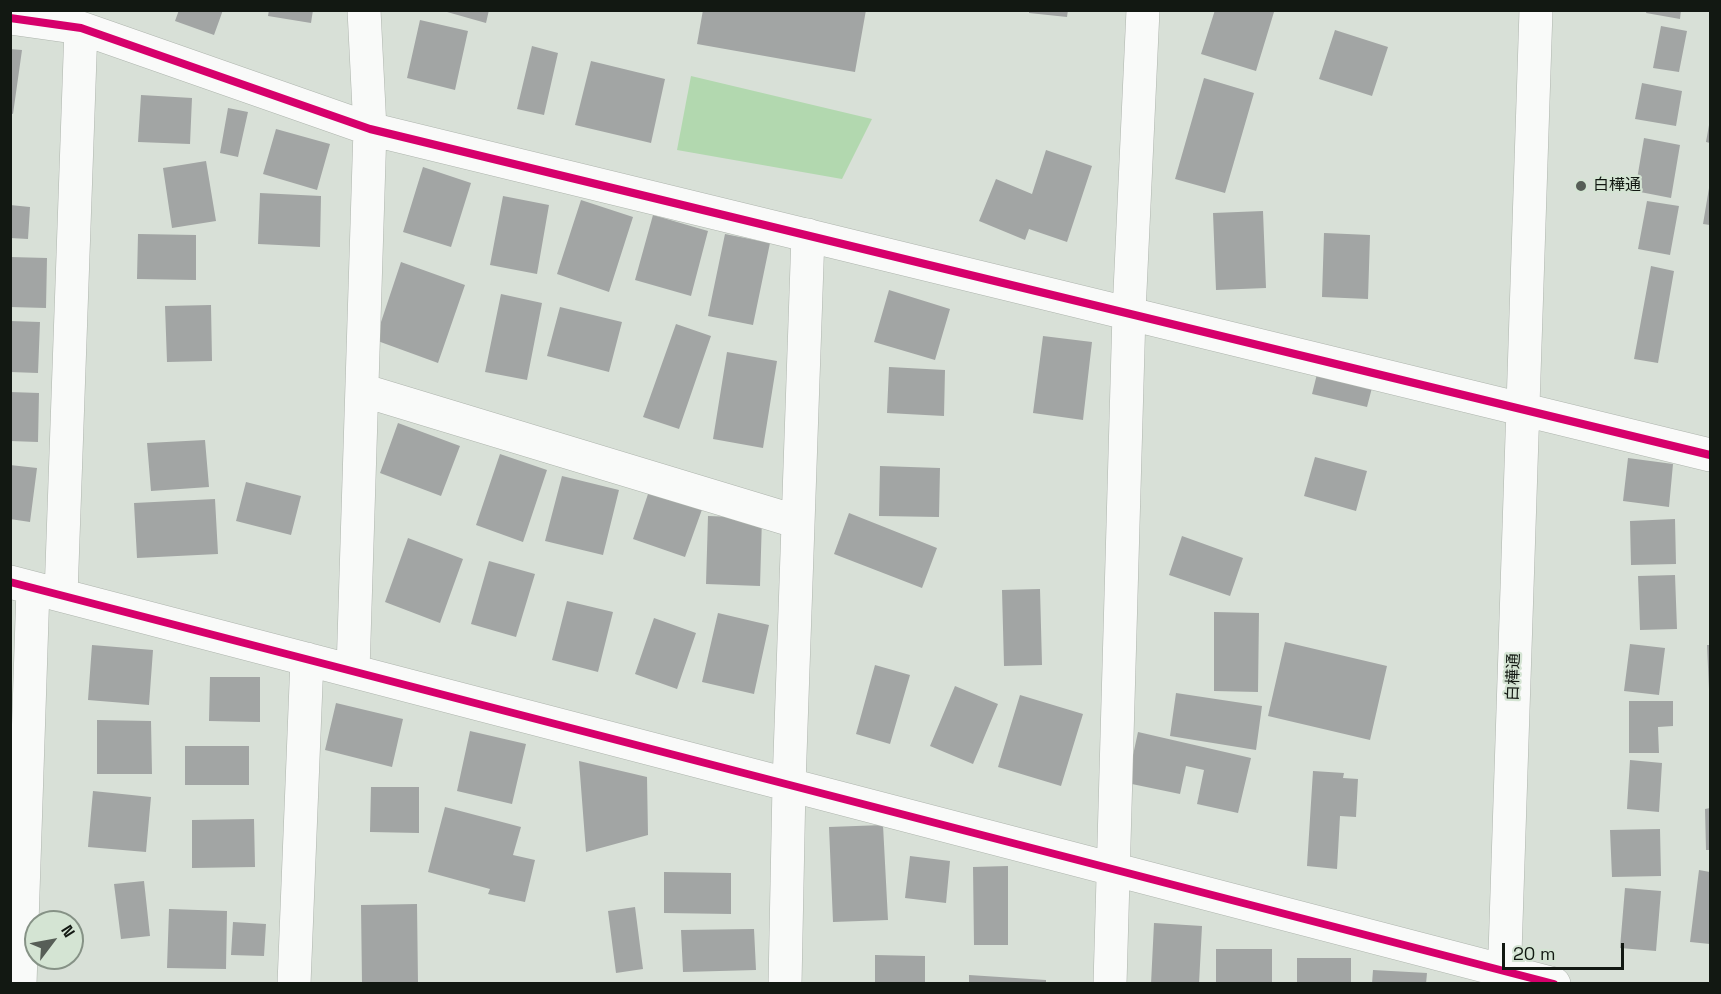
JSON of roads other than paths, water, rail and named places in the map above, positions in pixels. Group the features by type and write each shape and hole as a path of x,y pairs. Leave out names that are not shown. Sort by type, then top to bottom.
{"street":[{"path":"352,671 370,129 364,10"},
{"path":"1110,984 1129,314 1143,10"},
{"name":"白樺通","path":"1504,977 1536,10"},
{"path":"10,18 81,28 370,129 1710,455"},
{"path":"20,984 35,588 81,28"},
{"path":"785,984 789,785 808,235"},
{"path":"362,390 798,522"},
{"path":"35,588 1113,869 1504,977 1554,984"},
{"path":"294,984 307,659"}],"place":[{"name":"白樺通","path":"1581,186"}]}
